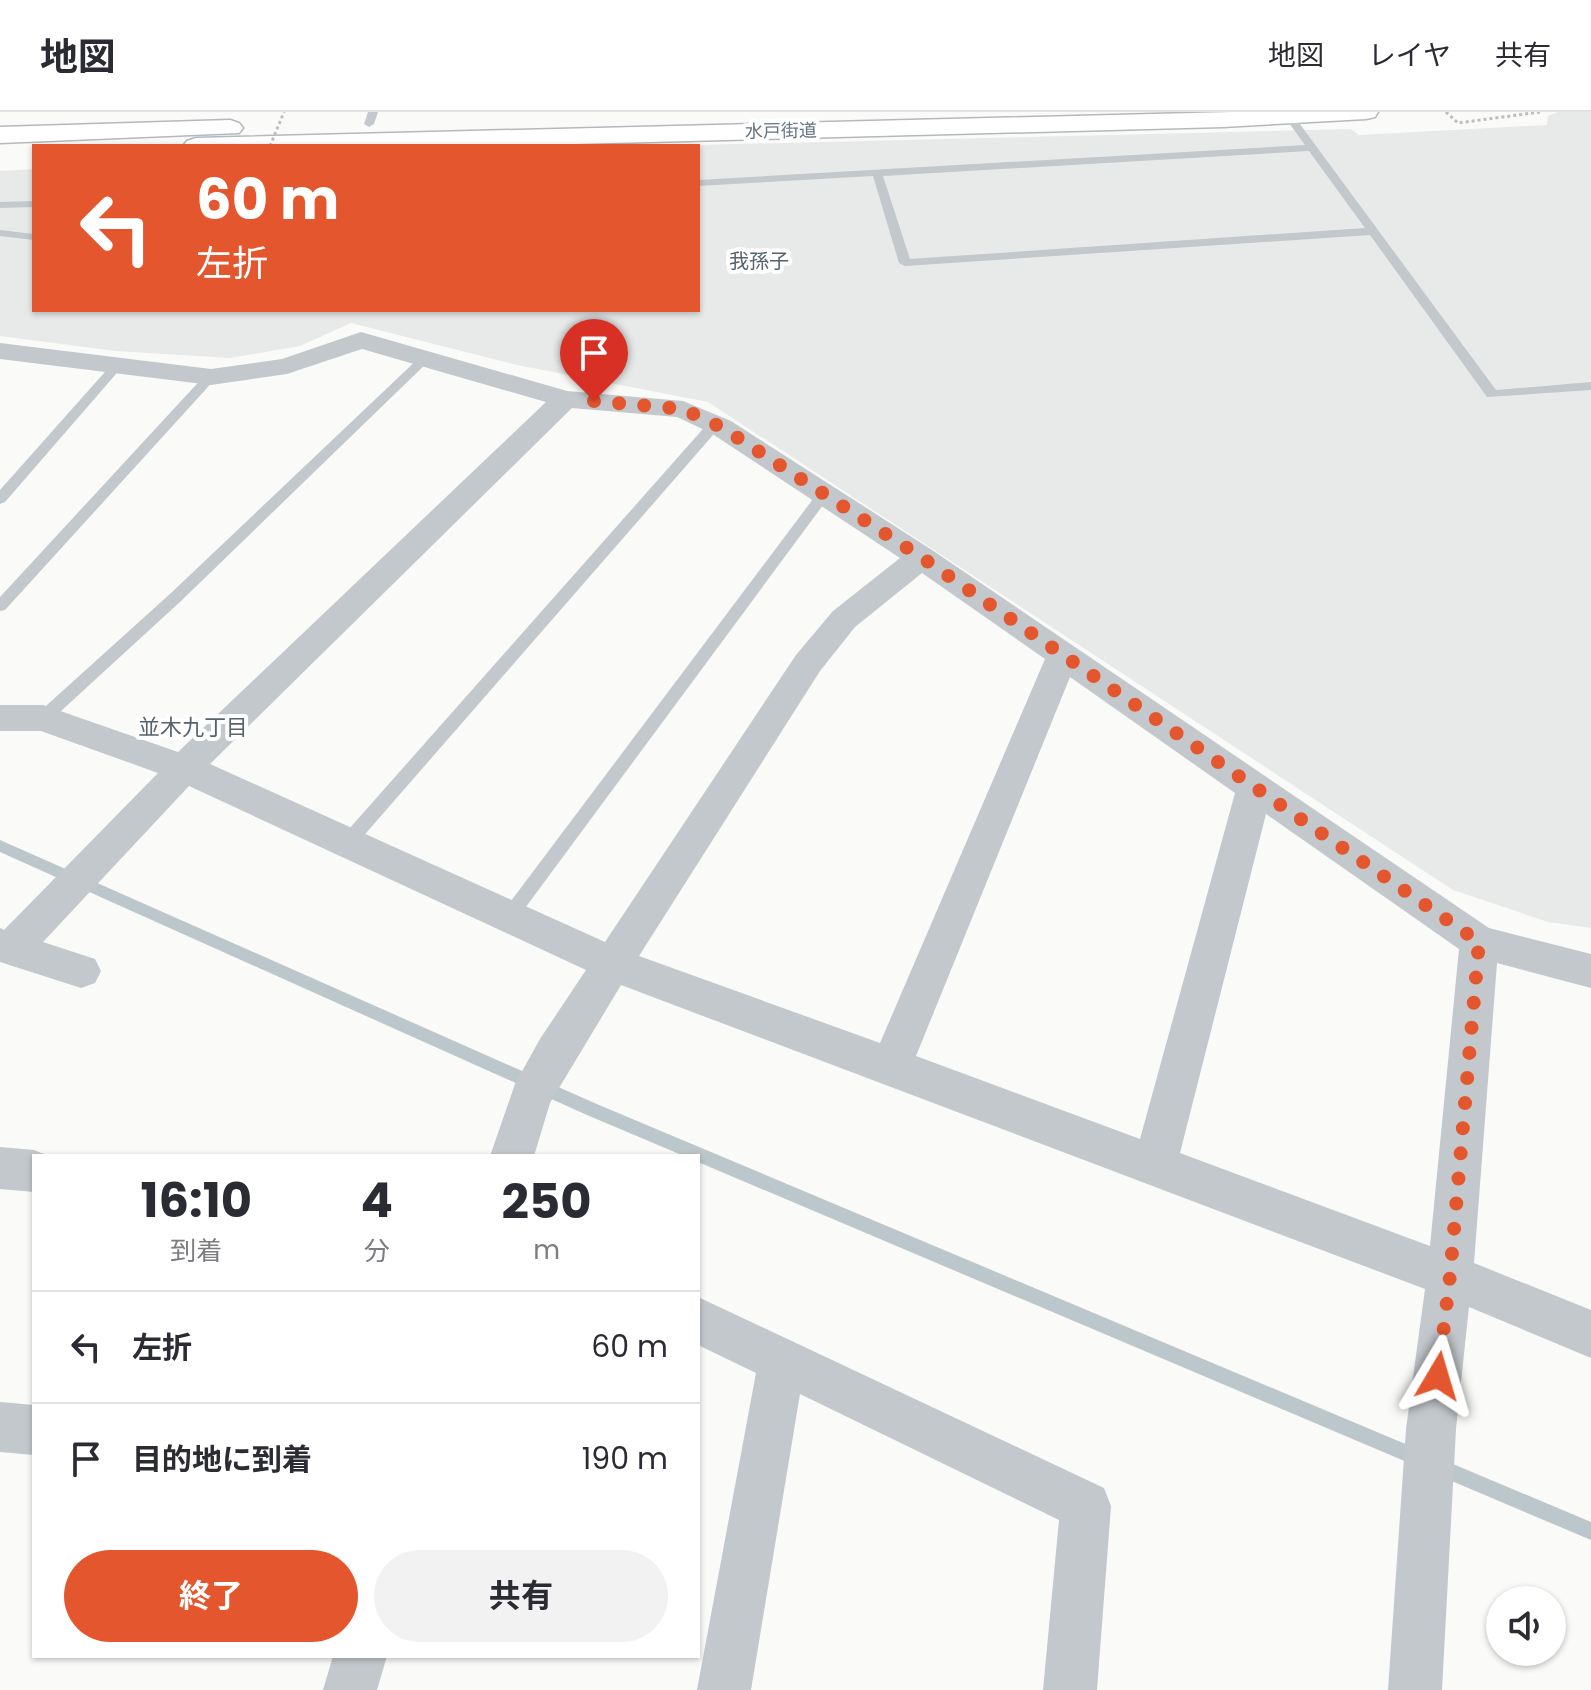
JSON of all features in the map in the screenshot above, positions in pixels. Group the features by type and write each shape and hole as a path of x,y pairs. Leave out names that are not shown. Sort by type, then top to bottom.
{"highway":[{"name":"水戸街道","path":"218,144 362,131 899,112"},
{"name":"水戸街道","path":"0,135 1366,112"},
{"path":"0,151 32,150"}],"street":[{"path":"0,351 211,377 287,366 361,340 565,399 683,409 715,424 921,557 1479,942 1591,971"},
{"path":"81,971 6,946 64,893 184,768 565,399"},
{"path":"513,1154 530,1098 555,1052 808,663 844,619 921,557"},
{"path":"891,1066 1063,655"},
{"path":"0,718 43,718 184,768 612,964 1450,1276 1591,1334"},
{"path":"1155,1165 1255,786"},
{"path":"1415,1690 1431,1429 1450,1276 1479,942"},
{"path":"0,1168 32,1171"},
{"path":"700,1321 1086,1506 1070,1690"},
{"path":"724,1690 782,1360"},
{"path":"0,1427 32,1430"},
{"path":"350,1690 359,1658"}],"lane":[{"path":"1288,114 1492,394 1591,386"},
{"path":"700,183 1313,148"},
{"path":"877,173 905,263 1373,231"},
{"path":"0,205 32,204"},
{"path":"0,233 32,237"},
{"path":"43,718 176,597 426,358"},
{"path":"0,499 116,367"},
{"path":"0,606 211,377"},
{"path":"347,843 715,424"},
{"path":"508,918 824,494"}],"path":[{"path":"271,144 284,112"},
{"path":"1446,112 1458,123 1540,112"}],"shaded area":[{"path":"1558,112 1591,112 1591,928 1548,922 1453,890 708,402 517,365 351,323 300,346 230,358 115,351 0,336 0,171 32,169 32,312 700,312 700,145 1351,129 1359,135 1547,125 1548,116"}],"waterway":[{"path":"0,846 697,1154"},
{"path":"700,1155 1591,1531"}],"district":[{"name":"我孫子","path":"759,261"},
{"name":"並木九丁目","path":"193,727"}],"route":[{"path":"594,401 683,409 721,427 921,557 1479,942 1450,1276 1438,1376"}]}
